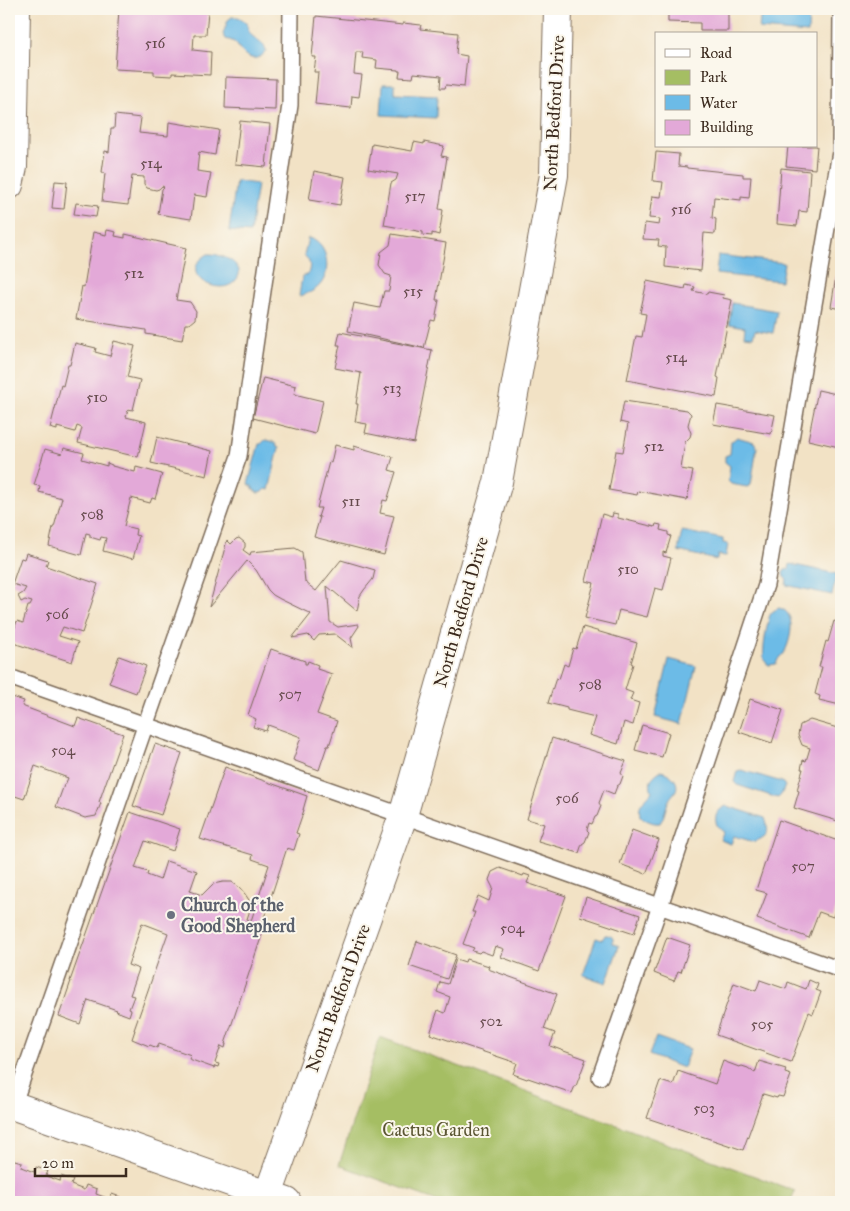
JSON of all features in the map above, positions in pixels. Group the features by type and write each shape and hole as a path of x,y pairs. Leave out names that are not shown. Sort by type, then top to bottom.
{"street":[{"path":"9,185 13,167 16,9"},
{"name":"North Bedford Drive","path":"278,1199 403,816 498,482 554,175 558,9"},
{"path":"11,1105 278,1199"}],"lane":[{"path":"11,1105 239,456 290,105 291,9"},
{"path":"600,1077 660,906 766,585 840,152 841,9"},
{"path":"9,677 841,970"}],"green space":[{"name":"Cactus Garden","path":"380,1037 795,1191 790,1202 440,1202 339,1165"}],"water":[{"path":"761,9 809,12 808,32 759,29"},
{"path":"232,17 238,17 247,24 250,34 264,46 266,51 264,54 258,58 248,57 237,44 226,39 223,34 228,20"},
{"path":"383,84 395,84 395,94 437,96 436,118 381,115"},
{"path":"236,181 257,184 250,233 229,231"},
{"path":"308,238 320,245 324,251 327,265 326,272 324,279 318,287 311,292 299,296 302,277 308,274 309,268 309,261 304,255"},
{"path":"208,254 214,254 233,262 239,272 238,277 233,283 218,287 202,281 197,275 196,269 199,262"},
{"path":"718,255 784,263 781,281 716,274"},
{"path":"732,303 777,311 773,333 755,330 753,337 744,336 745,327 729,324"},
{"path":"737,437 754,442 757,447 751,485 747,487 731,484 728,481 730,466 725,462 725,456 730,454 731,442"},
{"path":"265,440 274,442 279,448 269,490 266,489 258,493 248,484 259,444"},
{"path":"682,531 723,539 723,543 728,544 726,556 718,555 717,560 678,551"},
{"path":"790,564 837,574 832,595 786,585 787,580 783,573 789,569"},
{"path":"779,608 788,615 791,626 790,633 784,654 776,664 769,665 766,663 764,656 766,630 770,615"},
{"path":"669,659 696,666 682,724 655,717"},
{"path":"741,770 782,782 785,786 781,795 778,798 737,785 734,782 737,771"},
{"path":"660,771 672,777 677,786 669,800 662,820 660,823 657,823 640,816 639,811 641,804 652,791 650,785 652,780"},
{"path":"727,806 765,818 767,833 765,836 754,842 734,836 731,844 720,840 724,832 717,825 716,818 719,811"},
{"path":"605,935 612,937 613,943 619,946 606,983 583,975 596,938 602,940"},
{"path":"656,1037 690,1049 683,1068 649,1055"}],"building":[{"path":"119,9 208,11 206,35 194,35 193,50 211,52 210,75 172,73 172,76 154,75 154,71 115,69"},
{"path":"668,9 728,9 728,31 700,31 700,23 668,22"},
{"path":"316,16 403,25 403,23 421,25 420,29 458,33 456,54 467,56 464,87 446,85 445,88 440,88 441,76 414,73 413,78 399,77 400,71 376,68 377,60 362,58 363,52 356,52 354,74 362,75 359,97 352,96 351,108 315,104 318,72 314,72 316,57 312,57"},
{"path":"226,77 276,79 275,110 225,108"},
{"path":"115,115 141,118 139,133 168,136 169,122 219,130 215,155 199,152 197,171 211,173 207,197 194,195 191,219 158,214 162,189 164,187 162,186 156,190 147,188 144,184 144,177 132,176 128,205 102,202 105,173 102,172 105,151 109,152 111,129 114,129"},
{"path":"240,121 270,124 266,167 235,164"},
{"path":"414,142 444,146 441,156 447,157 439,209 443,210 439,235 432,233 432,236 423,235 423,232 384,225 391,183 396,180 398,174 368,169 372,144 412,151"},
{"path":"788,148 817,148 815,169 786,166"},
{"path":"656,152 679,154 678,166 743,174 743,177 751,177 749,198 741,197 741,200 714,197 712,218 716,219 715,234 704,233 701,271 665,267 666,247 658,246 659,240 643,239 645,223 659,225 660,219 649,218 652,196 661,197 663,182 653,181"},
{"path":"781,168 810,171 807,212 799,211 797,226 777,224"},
{"path":"314,171 345,177 340,205 309,200"},
{"path":"55,181 67,182 64,209 52,208"},
{"path":"76,203 98,206 96,217 74,214"},
{"path":"107,230 116,232 115,236 125,238 125,234 186,248 176,300 190,302 196,311 195,319 189,324 185,324 182,340 146,334 146,330 76,319 82,286 84,287 93,232 106,235"},
{"path":"392,234 446,243 436,300 439,300 435,321 431,320 424,348 348,331 354,303 380,308 384,291 389,291 391,276 385,274 379,265 381,252 390,245"},
{"path":"836,276 841,277 841,309 831,307"},
{"path":"647,281 685,289 686,285 695,287 693,291 724,295 723,298 732,300 717,377 719,378 716,397 627,380 636,336 642,337 646,314 640,313"},
{"path":"340,332 432,350 414,443 365,433 367,424 355,422 361,373 335,368 340,345 337,345"},
{"path":"114,341 135,346 127,377 140,380 133,410 128,409 126,417 146,422 138,457 78,443 82,428 77,426 75,432 57,427 57,430 50,428 61,385 63,386 75,343 96,348 95,352 110,356"},
{"path":"263,378 296,386 294,394 323,401 315,434 253,418"},
{"path":"818,390 841,395 839,447 808,440"},
{"path":"624,401 687,410 691,414 688,425 691,433 685,442 681,469 693,471 687,500 638,491 637,495 609,490 616,451 623,452 628,424 620,422"},
{"path":"717,405 775,415 771,434 713,424"},
{"path":"157,437 212,451 207,476 151,463"},
{"path":"335,445 354,450 354,446 393,457 389,470 396,472 387,501 383,500 380,513 394,516 384,555 314,537 321,508 317,508"},
{"path":"64,448 84,453 82,459 107,466 107,463 135,472 136,467 162,474 155,499 152,498 150,503 131,498 124,526 136,529 135,535 139,536 133,559 103,551 106,538 101,537 100,540 90,537 90,534 86,533 81,555 49,546 62,498 39,492 40,486 34,485 45,449 62,454"},
{"path":"613,513 618,514 618,518 655,527 656,524 661,525 660,530 668,532 668,535 671,536 666,553 663,552 663,556 671,558 663,590 655,588 647,617 619,610 615,625 585,618 594,583 586,581 602,514 612,517"},
{"path":"239,538 245,543 243,550 250,555 251,552 295,548 302,552 305,582 316,591 341,560 375,570 373,579 360,596 357,611 327,586 330,622 338,627 358,624 359,626 351,638 353,648 335,634 319,635 314,641 308,635 292,638 311,614 273,595 256,570 247,561 209,607 227,540 231,544"},
{"path":"26,553 48,560 46,566 98,584 82,633 63,627 59,636 78,642 72,662 10,642 17,621 23,623 28,606 32,602 25,600 21,602 18,596 26,588 12,584 21,558 24,559"},
{"path":"834,621 841,623 841,719 837,718 840,705 819,700 820,696 815,694 822,667 819,667"},
{"path":"583,627 637,643 625,690 633,693 630,700 639,703 633,725 624,722 618,744 589,735 595,717 548,703 556,678 559,679 564,664 568,666 573,648 576,649"},
{"path":"271,649 305,661 305,664 308,661 318,665 317,669 332,674 317,714 337,721 319,770 293,760 301,737 268,725 266,731 253,727 256,719 248,715"},
{"path":"119,656 146,666 136,693 109,683"},
{"path":"9,696 24,701 22,706 75,726 78,718 123,734 99,802 101,803 96,816 85,818 56,807 68,778 35,766 24,799 9,794"},
{"path":"750,699 783,710 772,743 739,732"},
{"path":"810,720 841,729 841,822 794,808 799,791 797,790 803,769 801,769 803,760 806,761 810,748 802,745 798,735 800,725"},
{"path":"642,725 669,733 662,757 635,750"},
{"path":"552,738 626,761 621,773 623,776 614,794 604,790 599,803 601,806 592,824 589,823 587,830 589,832 579,853 538,841 544,824 527,819"},
{"path":"155,744 182,753 161,815 133,806"},
{"name":"Church of the Good Shepherd","path":"225,767 307,796 296,833 299,834 294,850 287,848 262,924 265,926 225,1048 221,1046 215,1063 219,1064 218,1067 215,1066 214,1068 189,1059 191,1055 159,1044 157,1048 149,1046 132,1039 168,933 142,923 128,965 139,969 130,995 134,996 129,1009 131,1010 129,1016 88,1000 80,1024 59,1016 130,812 180,829 173,851 145,841 135,868 148,872 147,875 160,880 166,861 197,871 190,891 202,895 213,884 232,882 240,888 249,900 250,910 247,919 251,921 269,865 252,859 253,855 200,839"},
{"path":"779,820 841,842 841,894 833,917 819,912 809,938 757,919 767,893 756,890"},
{"path":"632,830 659,840 646,874 620,864"},
{"path":"500,868 523,876 524,874 530,876 527,883 566,896 539,971 501,957 504,949 495,946 492,955 481,951 479,953 472,951 474,948 463,944 475,912 472,912 478,896 489,901 493,888 489,880 492,872"},
{"path":"586,897 640,915 634,934 580,916"},
{"path":"667,937 690,945 681,972 678,971 674,981 654,973"},
{"path":"417,941 456,955 447,979 409,966"},
{"path":"456,959 465,962 466,959 489,966 488,969 557,994 544,1029 555,1033 550,1046 586,1059 572,1093 513,1074 517,1063 430,1034 438,1010 445,1013 450,997 437,992 440,982 448,984"},
{"path":"760,980 786,989 788,982 806,989 809,980 818,984 816,990 821,992 813,1014 809,1012 791,1062 716,1035 734,983 756,991"},
{"path":"723,1061 748,1068 755,1073 759,1061 786,1069 785,1073 791,1075 783,1097 778,1096 777,1098 763,1094 743,1150 647,1118 660,1081 673,1085 678,1071 715,1084"},
{"path":"11,1159 22,1162 21,1167 34,1172 36,1167 48,1171 46,1176 60,1181 61,1176 73,1180 71,1185 84,1190 86,1185 97,1189 96,1194 110,1199 112,1194 123,1198 121,1202 9,1202 9,1163"}],"place":[{"name":"Church of the Good Shepherd","path":"171,915"}]}
